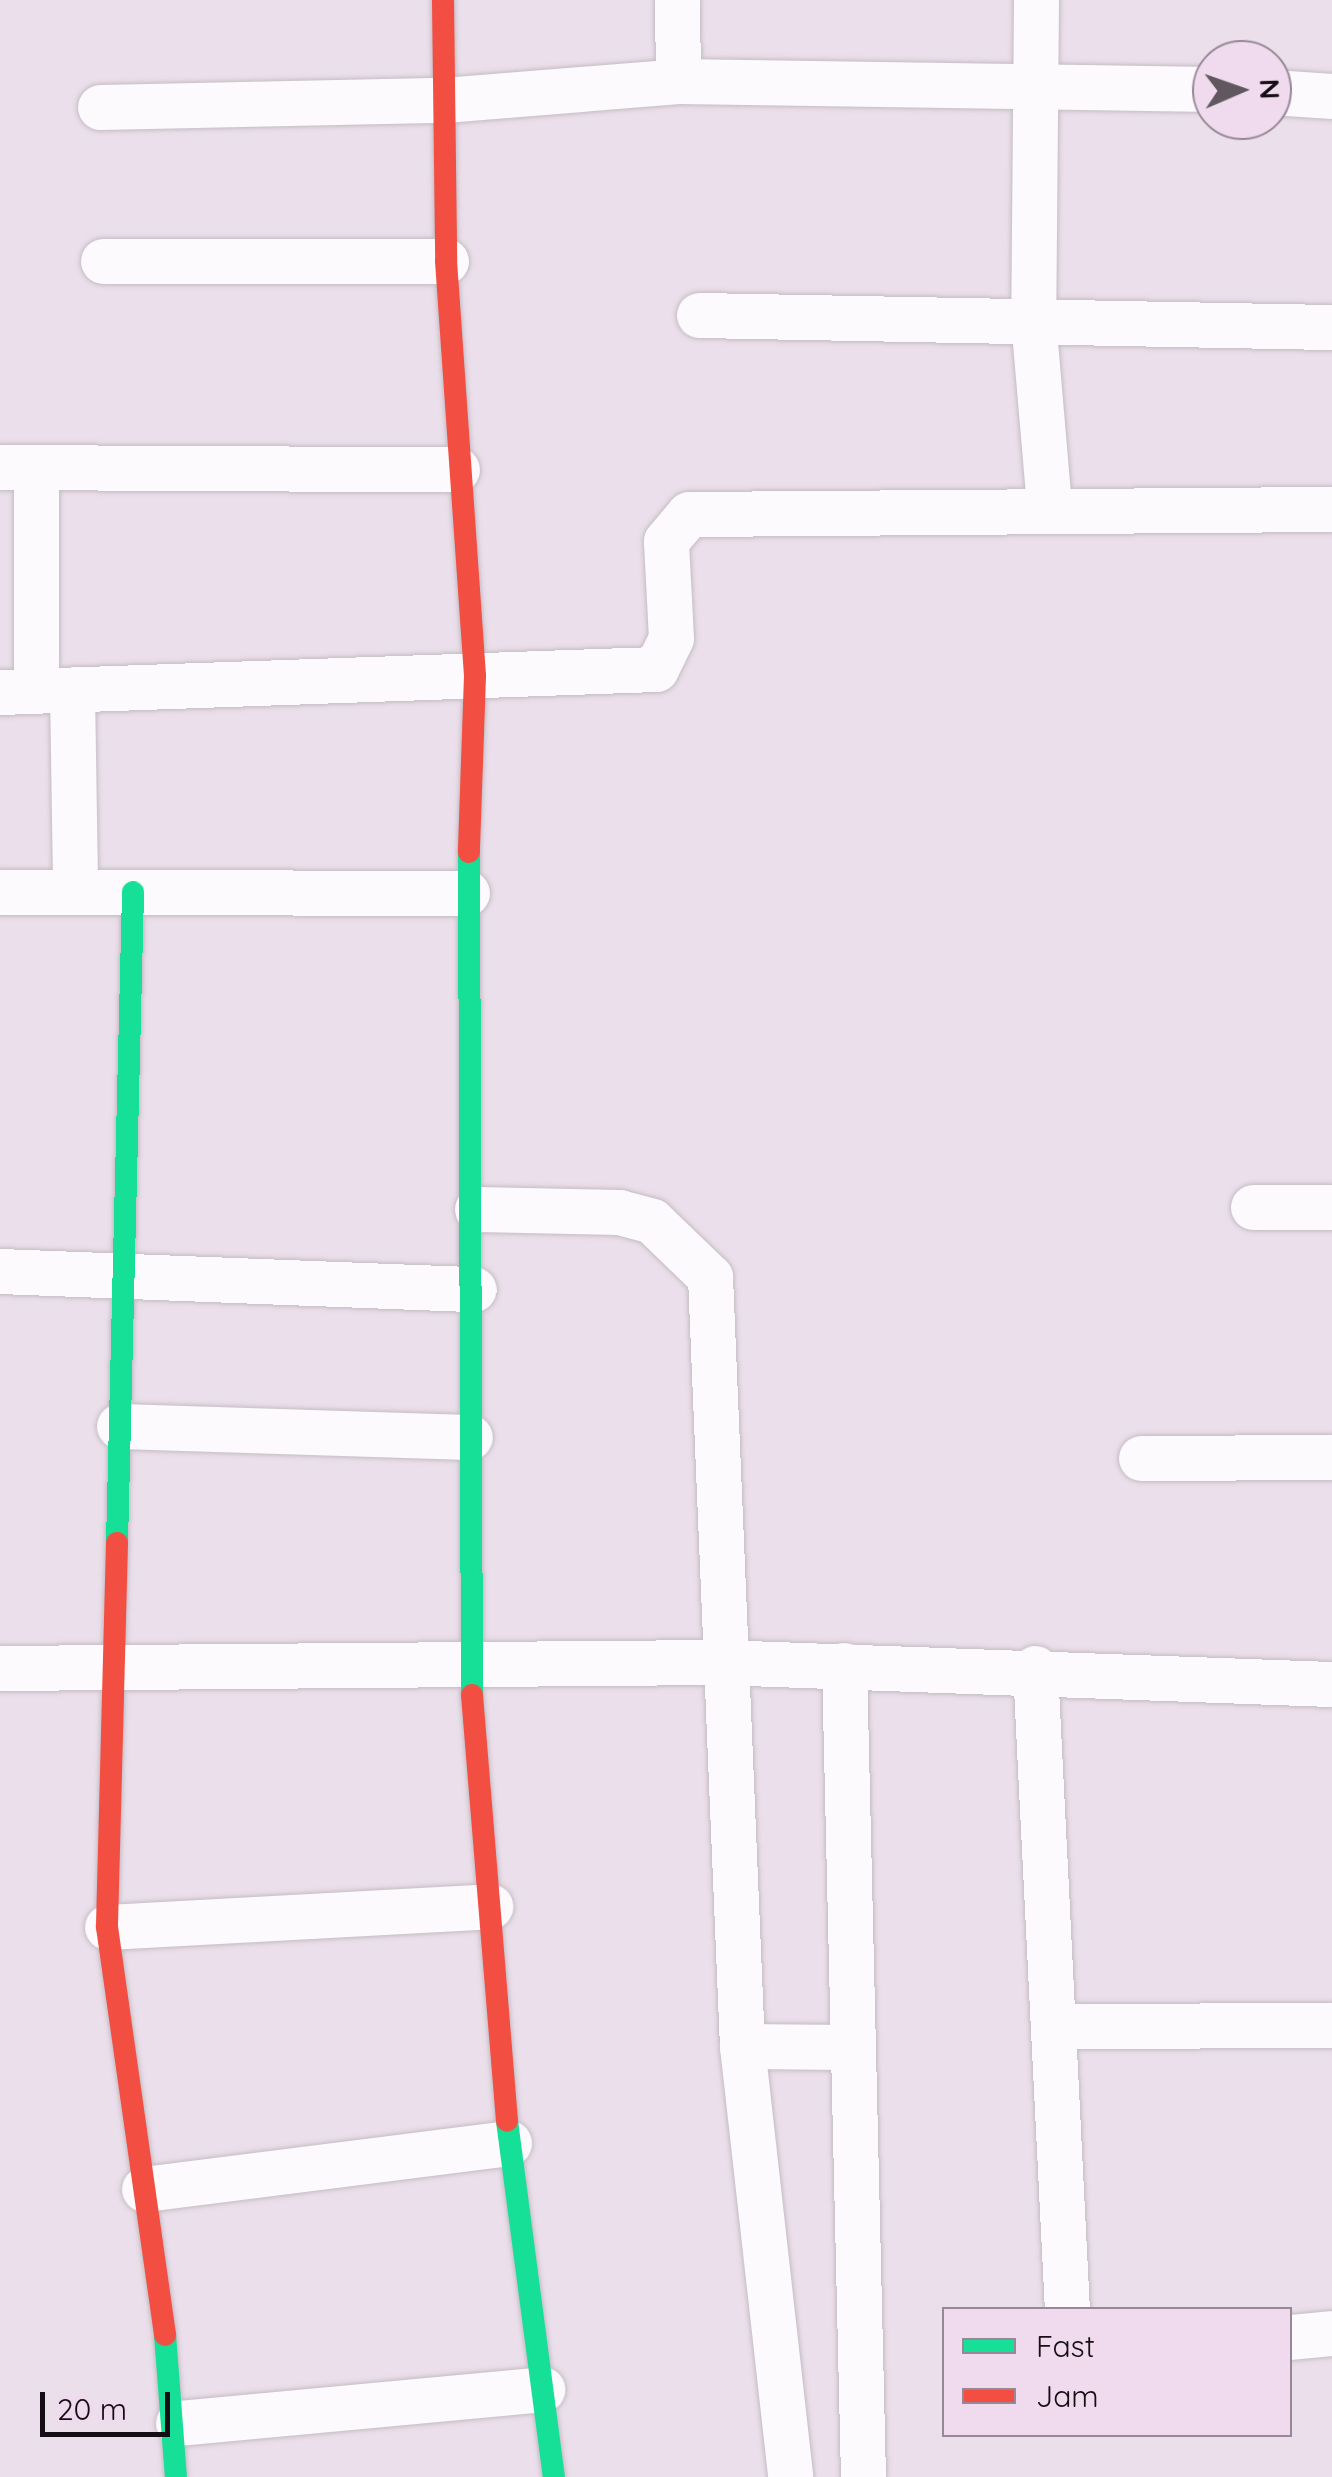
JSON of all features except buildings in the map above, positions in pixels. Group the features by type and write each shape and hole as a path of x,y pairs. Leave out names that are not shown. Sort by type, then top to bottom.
{"street":[{"path":"443,0 446,261 457,469 475,676 467,892 477,1210 470,1437 470,1670 508,2143 554,2477"},
{"path":"677,0 678,81"},
{"path":"1036,0 1033,319 1049,506"},
{"path":"100,107 444,100 678,81 1038,80 1192,88"},
{"path":"1292,93 1332,96"},
{"path":"103,261 446,261"},
{"path":"699,315 1332,328"},
{"path":"76,892 36,691 18,468 457,469"},
{"path":"36,691 656,669 671,638 666,540 689,514 1049,506 1332,509"},
{"path":"0,892 467,892"},
{"path":"133,892 127,1272 110,1663 107,1927 178,2422 176,2477"},
{"path":"1252,1207 1332,1207"},
{"path":"477,1210 620,1212 664,1230 710,1277 719,1662 742,2046 790,2477"},
{"path":"0,1271 127,1272 474,1290"},
{"path":"119,1426 470,1437"},
{"path":"1141,1458 1332,1457"},
{"path":"0,1668 110,1663 470,1670 719,1662 1035,1668 1332,1684"},
{"path":"844,1665 849,2047 862,2477"},
{"path":"1035,1668 1057,2026 1066,2307"},
{"path":"107,1927 490,1906"},
{"path":"1057,2026 1332,2025"},
{"path":"742,2046 849,2047"},
{"path":"144,2189 508,2143"},
{"path":"1292,2337 1332,2333"},
{"path":"178,2422 542,2389"}],"traffic: fast":[{"path":"469,852 472,1695"},
{"path":"117,1543 133,892"},
{"path":"507,2121 554,2477"},
{"path":"165,2335 176,2477"}],"traffic: jam":[{"path":"443,0 446,261 475,676 469,852"},
{"path":"117,1543 107,1927 165,2335"},
{"path":"472,1695 507,2121"}]}
